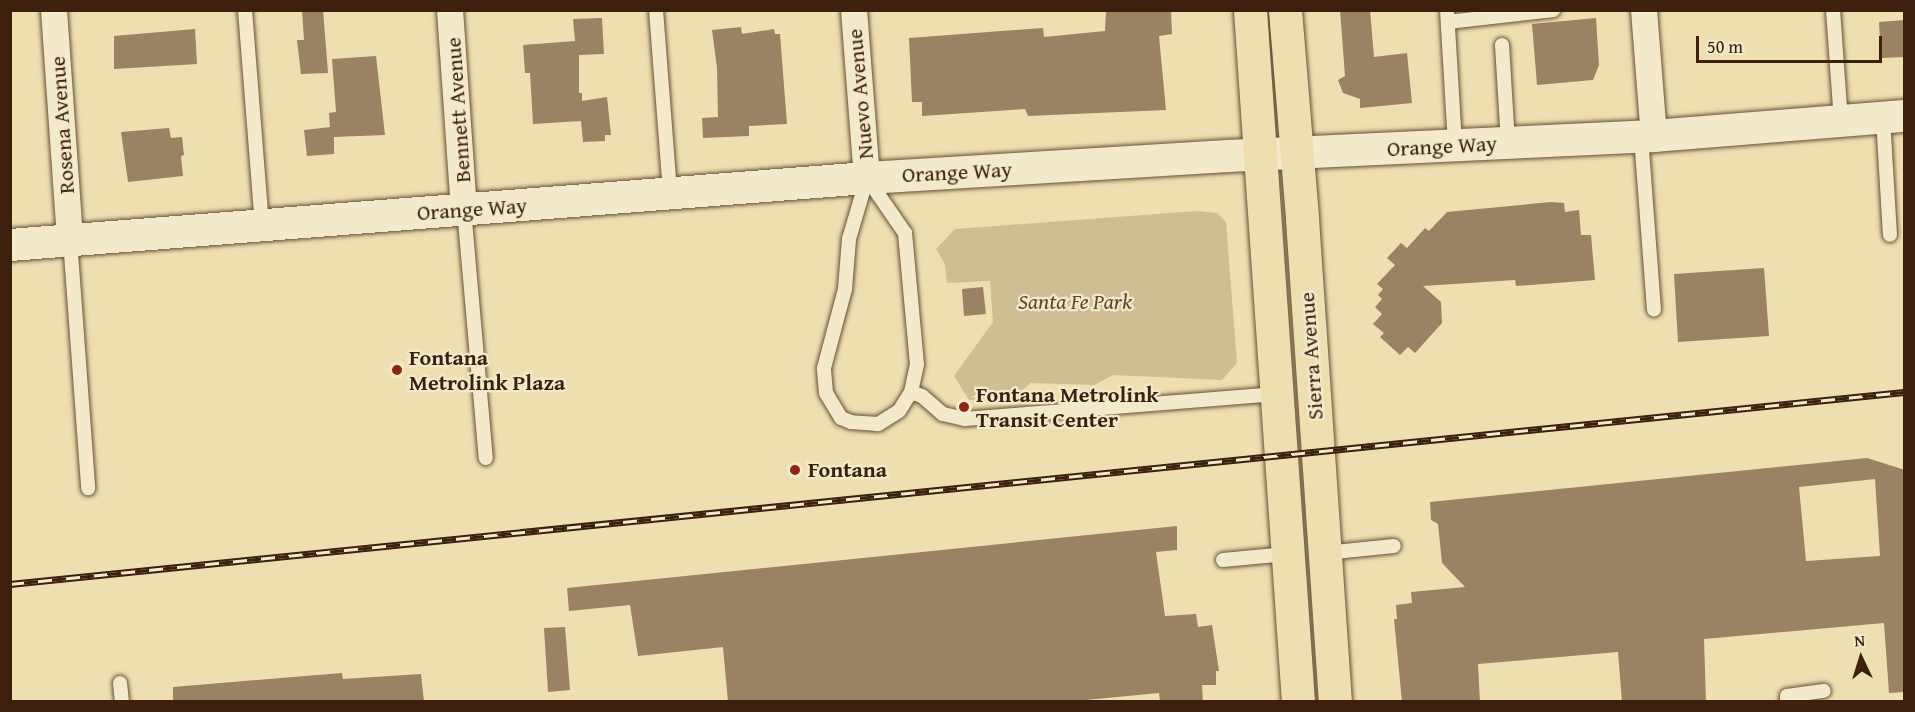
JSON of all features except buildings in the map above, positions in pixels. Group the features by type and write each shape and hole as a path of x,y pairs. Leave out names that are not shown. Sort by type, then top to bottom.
{"main road":[{"name":"Sierra Avenue","path":"1250,10 1298,702"},
{"name":"Sierra Avenue","path":"1285,10 1335,702"}],"street":[{"name":"Rosena Avenue","path":"54,10 70,240"},
{"name":"Bennett Avenue","path":"450,10 464,209"},
{"name":"Nuevo Avenue","path":"854,10 867,178"},
{"path":"1644,10 1648,136"},
{"name":"Orange Way","path":"10,245 867,178 1260,154 1648,136 1894,117"}],"lane":[{"path":"245,10 262,225"},
{"path":"656,10 669,193"},
{"path":"1455,145 1447,16 1553,10"},
{"path":"1833,10 1841,121"},
{"path":"1502,45 1508,142"},
{"path":"1890,235 1894,117"},
{"path":"1648,136 1654,310"},
{"path":"867,178 905,234 917,364 911,392 899,411 878,424 841,418 826,393 824,368 845,289 849,239 867,178"},
{"path":"464,209 486,458"},
{"path":"70,240 88,488"},
{"path":"911,392 922,396 943,414 965,419 1276,394"},
{"path":"1324,553 1394,546"},
{"path":"1222,560 1287,554"},
{"path":"120,683 122,702"},
{"path":"1787,702 1787,696 1824,691"}],"green space":[{"name":"Santa Fe Park","path":"1197,211 1217,213 1226,222 1237,363 1222,380 1113,375 1094,385 1031,383 1007,402 969,400 954,376 993,322 990,281 947,283 945,264 936,249 955,229"}],"railway":[{"path":"10,584 1904,392"}],"place":[{"name":"Fontana Metrolink Plaza","path":"397,370"},
{"name":"Fontana Metrolink Transit Center","path":"964,407"},
{"name":"Fontana","path":"795,470"}]}
